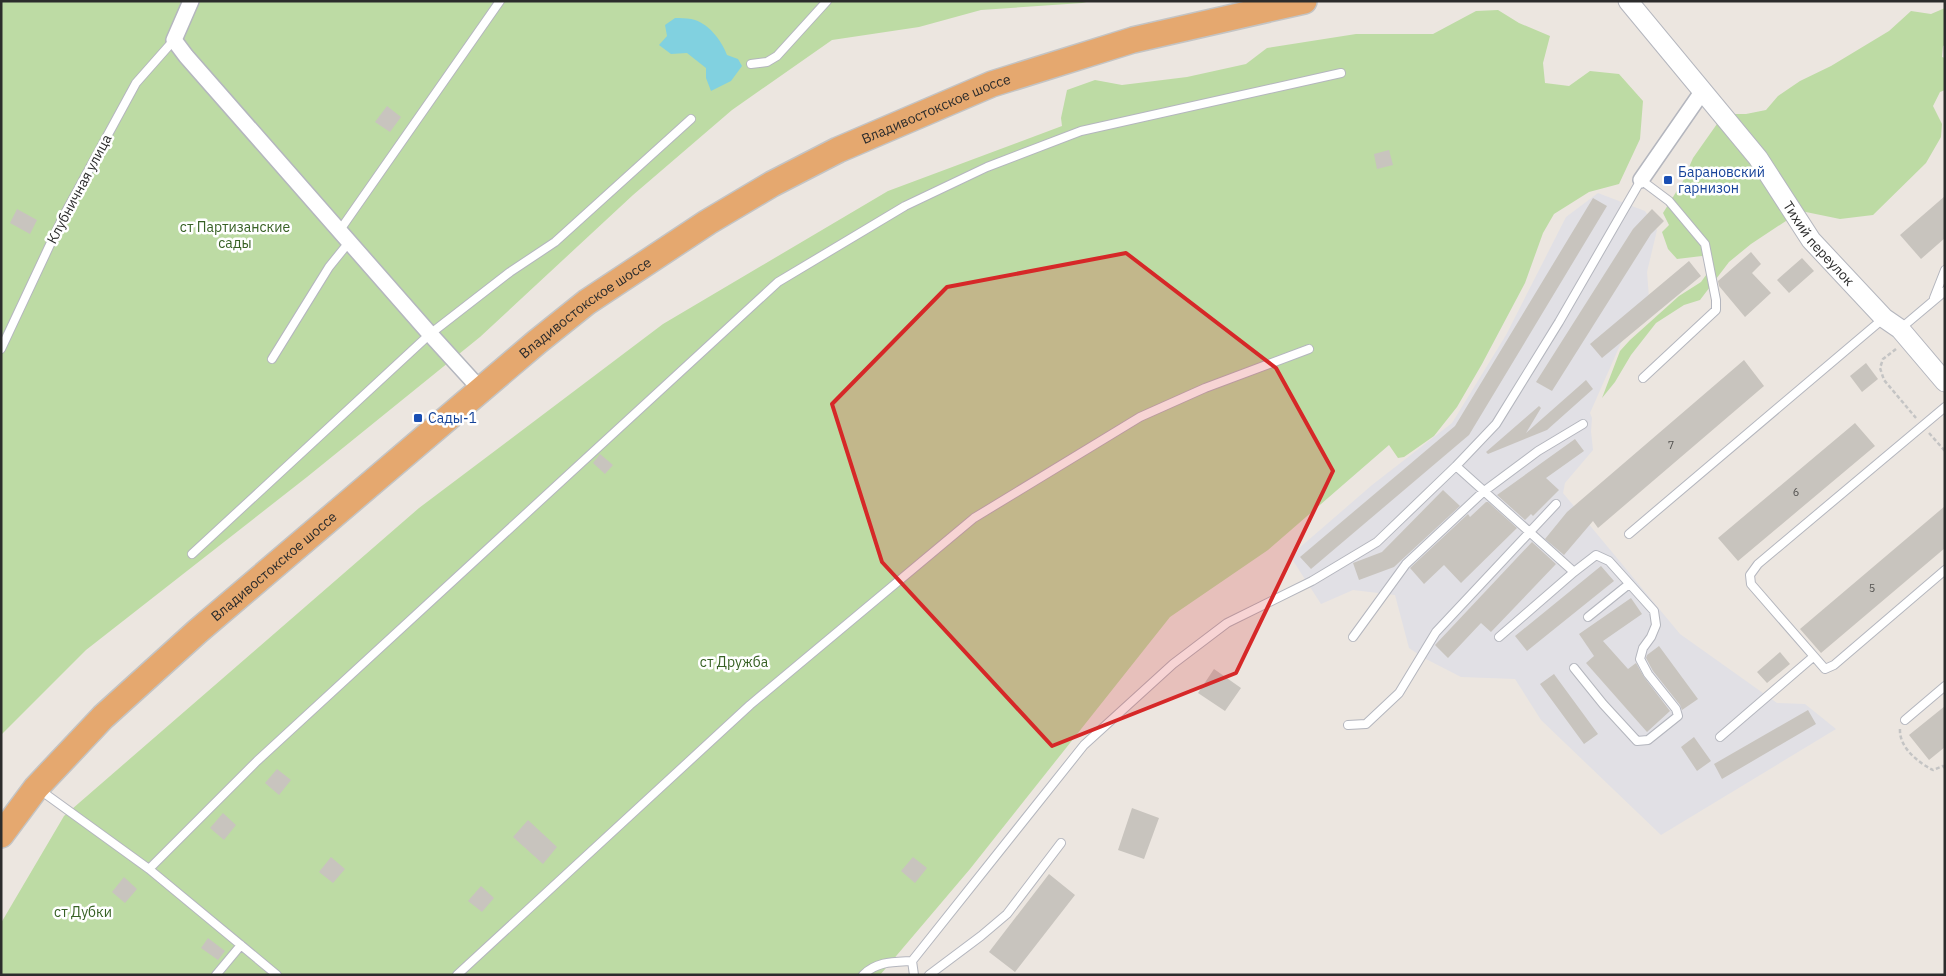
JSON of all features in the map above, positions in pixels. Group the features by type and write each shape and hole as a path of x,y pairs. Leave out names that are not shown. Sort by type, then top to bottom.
{"highway":[{"name":"Владивостокское шоссе","path":"1,835 36,788 103,717 198,631 587,302 708,222 772,184 838,150 992,84 1133,40 1304,1"}],"street":[{"path":"191,1 174,40 186,56 481,390"},
{"name":"Тихий переулок","path":"1628,1 1758,158 1811,240 1884,318 1904,334 1945,382"},
{"path":"1641,180 1702,92"}],"lane":[{"path":"272,359 329,267 345,236 500,1"},
{"path":"751,64 767,62 777,56 827,1"},
{"name":"Клубничная улица","path":"1,349 62,219 136,83 174,40"},
{"path":"149,869 257,761 778,282 904,206 987,167 1081,131 1341,73"},
{"path":"192,554 430,334 510,272 555,242 691,119"},
{"path":"914,975 912,961 1084,745 1173,664 1227,623 1312,581 1334,566 1377,542 1456,466 1496,424 1559,322 1641,180 1669,201 1705,244 1716,300 1716,310 1643,378"},
{"path":"1934,300 1945,270"},
{"path":"1904,334 1934,300 1945,291"},
{"path":"1628,534 1884,318"},
{"path":"457,975 750,705 974,518 1140,417 1204,388 1309,349"},
{"path":"1945,407 1758,564 1750,575 1751,584 1825,669 1834,665 1945,570"},
{"path":"1353,637 1406,564 1483,492 1538,451 1583,424"},
{"path":"1456,466 1574,572"},
{"path":"1348,725 1366,724 1399,693 1436,632 1556,504"},
{"path":"1500,637 1596,555 1609,561 1654,611 1656,625 1651,637 1643,648 1640,660 1648,674 1676,709 1678,716 1648,740 1637,741 1603,704 1574,668"},
{"path":"1588,618 1629,584"},
{"path":"1720,737 1813,657"},
{"path":"1905,720 1945,686"},
{"path":"36,788 149,869 277,975"},
{"path":"929,975 1006,914 1061,843"},
{"path":"216,975 241,945"},
{"path":"863,975 869,969 882,963 912,961"}],"path":[{"path":"1904,334 1883,359 1880,368 1884,380 1945,451"},
{"path":"1905,720 1901,725 1900,735 1903,743 1919,762 1933,770 1943,766 1945,768"}],"highlighted area":[{"path":"1126,253 1276,368 1333,471 1236,673 1052,746 882,562 832,404 947,287"}],"shaded area":[{"path":"1598,193 1645,211 1657,230 1647,272 1649,298 1641,318 1621,343 1590,413 1592,418 1593,450 1565,483 1563,493 1680,634 1777,703 1805,704 1836,729 1661,835 1541,720 1515,679 1461,677 1409,648 1395,595 1353,590 1321,604 1290,556 1372,485 1452,423 1506,335 1566,217"}],"green space":[{"name":"ст Партизанские сады","path":"1,1 1091,1 981,10 919,27 832,40 732,110 633,195 480,337 307,477 86,650 1,735"},
{"path":"1945,8 1945,45 1943,46 1942,57 1945,58 1945,90 1940,92 1933,106 1942,124 1941,137 1926,163 1873,215 1840,219 1801,211 1751,244 1729,262 1700,300 1684,305 1656,323 1631,355 1615,382 1602,398 1620,351 1679,296 1701,282 1714,264 1702,256 1677,259 1668,249 1662,232 1669,225 1663,213 1683,181 1693,158 1724,114 1746,114 1766,110 1778,96 1800,81 1831,66 1889,31 1911,11 1931,14"},
{"name":"ст Дружба","path":"1498,10 1519,23 1550,36 1543,63 1545,83 1569,86 1590,71 1619,74 1643,101 1640,139 1619,184 1589,192 1554,214 1543,233 1525,283 1482,364 1457,407 1434,436 1404,457 1398,458 1389,445 1268,550 1170,617 970,869 880,975 1,975 1,923 64,816 419,508 663,324 888,191 1062,126 1061,118 1067,90 1095,80 1122,85 1187,77 1246,64 1267,48 1356,34 1433,34 1476,11"}],"water":[{"path":"675,18 691,19 703,24 718,38 727,55 738,59 742,66 731,81 711,91 706,78 706,68 687,53 671,54 659,45 667,36 665,25"}],"building":[{"path":"387,106 401,117 390,132 375,122"},
{"path":"1389,150 1393,165 1377,169 1374,154"},
{"path":"1945,196 1945,238 1921,259 1900,235"},
{"path":"1593,198 1607,206 1469,435 1311,569 1300,557 1455,426"},
{"path":"17,209 37,220 30,234 10,223"},
{"path":"1652,209 1664,221 1651,234 1552,391 1536,382 1633,229"},
{"path":"1751,252 1761,264 1752,273 1771,293 1745,317 1719,286 1718,281"},
{"path":"1802,258 1814,271 1789,293 1777,280"},
{"path":"1689,261 1701,276 1602,358 1590,344"},
{"path":"1744,360 1764,386 1598,528 1593,521 1564,555 1545,539 1567,512"},
{"path":"1866,363 1878,379 1862,392 1850,376"},
{"path":"1586,380 1593,389 1547,430 1488,454 1486,452 1539,406 1541,408 1526,433"},
{"path":"1855,423 1875,446 1738,561 1718,538"},
{"path":"1575,439 1584,451 1546,478 1559,490 1533,516 1531,514 1525,520 1497,495"},
{"path":"600,454 613,465 605,474 593,463"},
{"path":"1443,490 1460,506 1394,567 1359,580 1353,563 1382,552"},
{"path":"1486,502 1517,528 1461,583 1444,565 1424,584 1410,568 1468,514 1470,517"},
{"path":"1945,506 1945,548 1821,653 1800,629"},
{"path":"1532,542 1556,564 1491,632 1481,623 1448,658 1435,645"},
{"path":"1601,566 1614,581 1527,651 1515,636"},
{"path":"1631,598 1642,614 1603,641 1628,669 1636,663 1644,677 1670,711 1647,732 1586,663 1594,656 1579,634"},
{"path":"1659,646 1698,699 1682,710 1653,671 1646,658 1647,655"},
{"path":"1780,652 1790,664 1767,683 1757,672"},
{"path":"1214,669 1241,688 1225,711 1198,693"},
{"path":"1554,674 1598,734 1584,744 1540,684"},
{"path":"1945,706 1945,747 1929,760 1909,735"},
{"path":"1808,710 1816,724 1722,779 1714,764"},
{"path":"1694,737 1711,761 1697,771 1681,747"},
{"path":"277,769 291,780 279,795 265,783"},
{"path":"1132,808 1159,818 1144,859 1118,850"},
{"path":"223,813 236,825 224,840 210,828"},
{"path":"528,820 557,847 543,864 513,837"},
{"path":"331,857 345,869 333,883 319,872"},
{"path":"913,857 927,868 915,883 901,871"},
{"path":"1049,874 1075,895 1015,972 989,952"},
{"path":"124,877 137,889 125,903 112,892"},
{"path":"481,886 494,898 482,912 468,901"},
{"path":"208,938 225,951 218,960 201,948"}],"place":[{"name":"Барановский гарнизон","path":"1668,180"},
{"name":"Сады-1","path":"418,418"}],"park label":[{"name":"ст Дубки","path":"83,912"}]}
